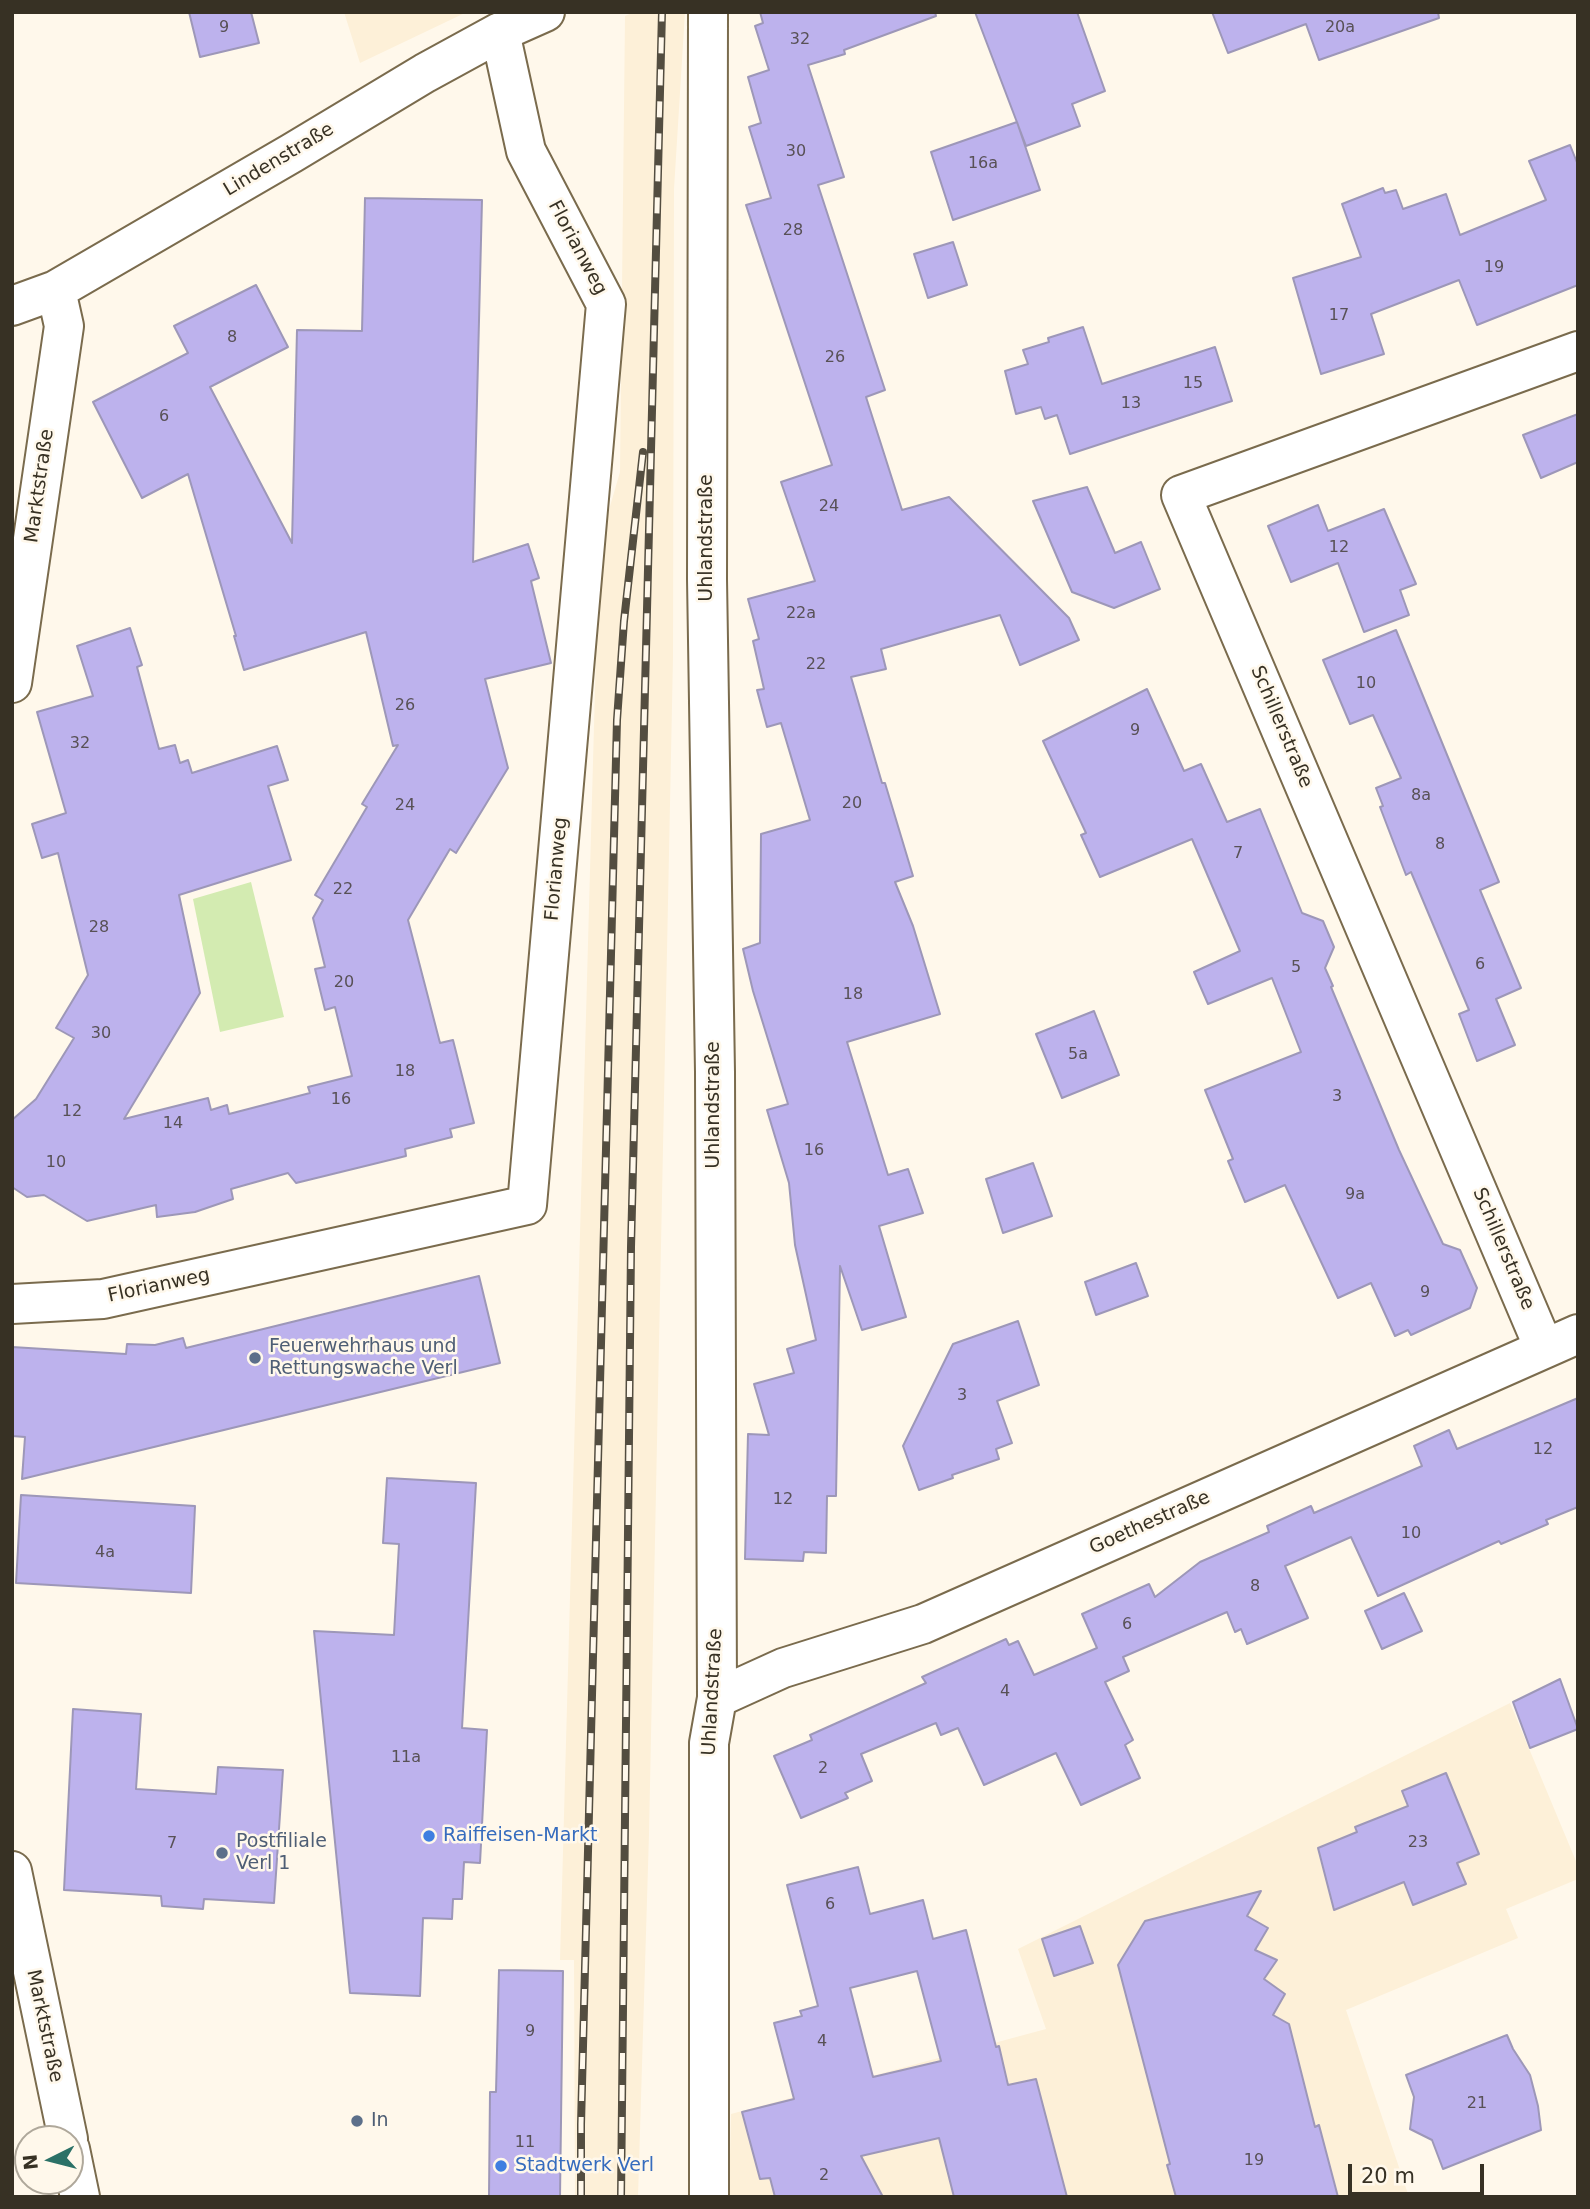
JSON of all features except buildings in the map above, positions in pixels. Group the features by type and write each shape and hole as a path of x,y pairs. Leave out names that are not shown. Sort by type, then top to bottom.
{"street":[{"name":"Lindenstraße","path":"12,306 56,290 425,73 500,32 545,12"},
{"name":"Uhlandstraße","path":"708,12 707,565 715,1086 717,1698 709,1743 709,2197"},
{"name":"Florianweg","path":"12,1304 103,1299 527,1205 606,304 526,151 500,32"},
{"name":"Marktstraße","path":"12,683 64,326 56,290"},
{"name":"Schillerstraße","path":"1561,1341 1181,495 1578,351"},
{"name":"Goethestraße","path":"717,1698 783,1668 923,1624 1561,1341"},
{"name":"Marktstraße","path":"12,1871 65,2125"}],"shaded area":[{"path":"344,12 467,12 360,63"},
{"path":"634,12 685,12 674,189 673,657 649,1834 638,2197 575,2197 574,1960 560,1960 599,544 620,472 625,16"},
{"path":"1510,1703 1578,1866 1578,1879 1506,1909 1518,1938 1346,2010 1409,2197 729,2197 731,2114 1046,2029 1018,1949"}],"green space":[{"path":"251,882 284,1017 220,1032 193,899"}],"railway":[{"path":"621,2197 631,1247 662,12"},
{"path":"581,2197 617,720 624,621 643,452"}],"place":[{"name":"Feuerwehrhaus und Rettungswache Verl","path":"255,1358"},
{"name":"Raiffeisen-Markt","path":"429,1836"},
{"name":"Postfiliale Verl 1","path":"222,1853"},
{"name":"In","path":"357,2121"},
{"name":"Stadtwerk Verl","path":"501,2166"}]}
